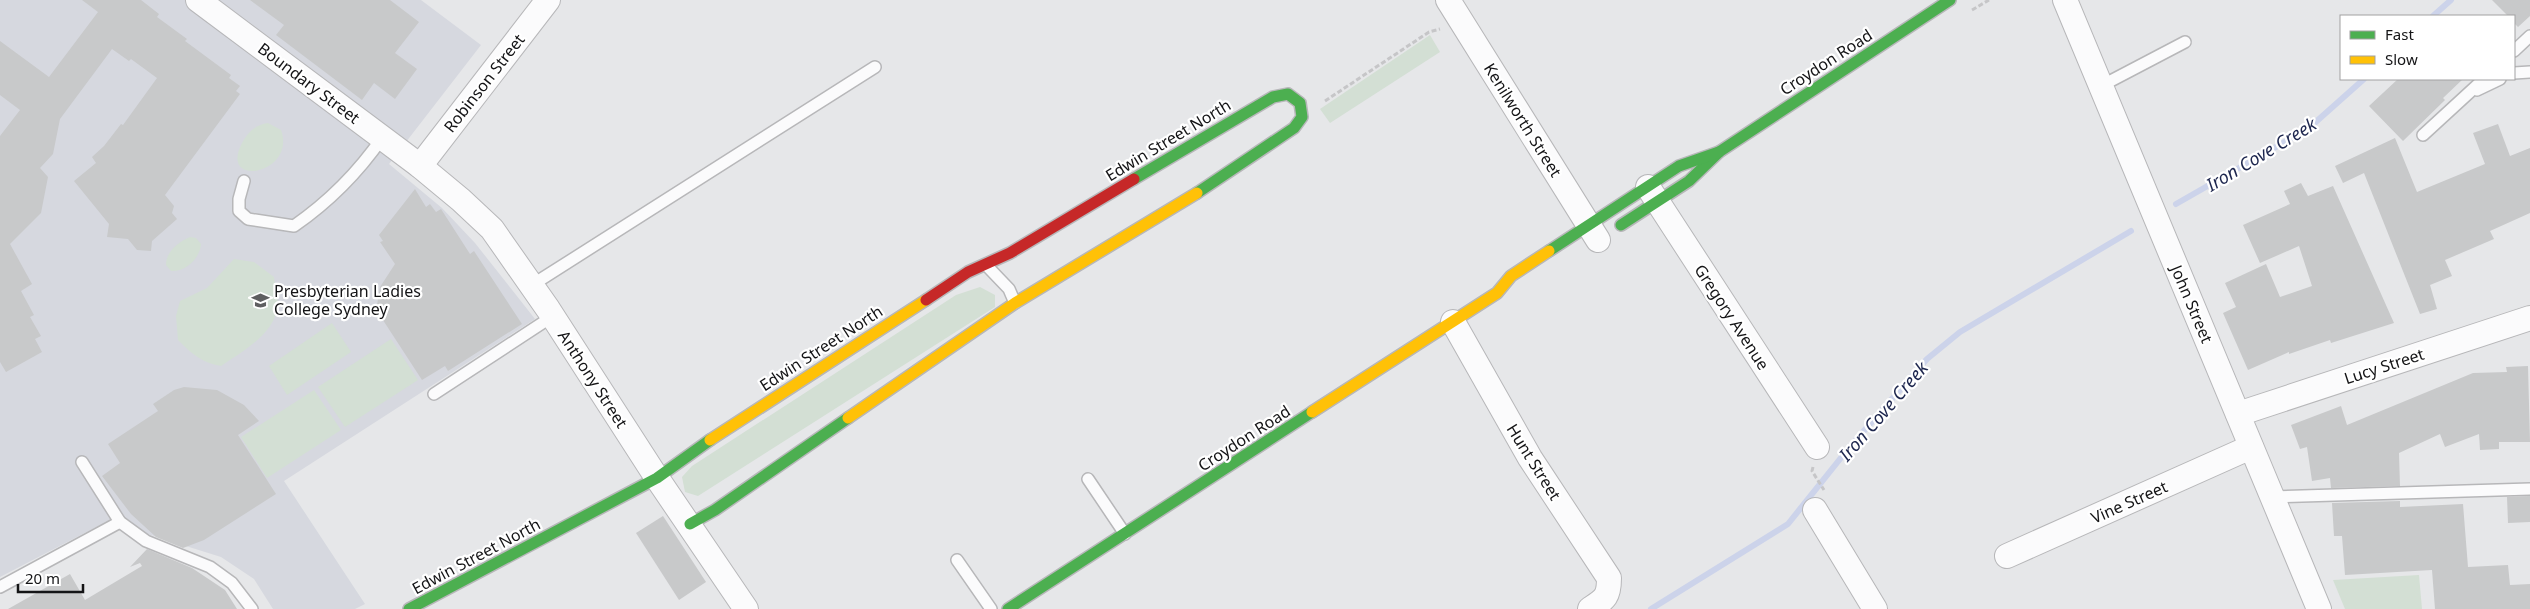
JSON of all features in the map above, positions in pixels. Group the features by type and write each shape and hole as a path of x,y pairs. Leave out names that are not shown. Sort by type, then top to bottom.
{"street":[{"name":"Boundary Street","path":"198,0 420,166"},
{"name":"Robinson Street","path":"420,166 548,0"},
{"name":"Kenilworth Street","path":"1448,0 1599,235"},
{"name":"Croydon Road","path":"1599,235 1653,194 1689,181 1719,152 1950,0"},
{"name":"John Street","path":"2065,0 2319,609"},
{"name":"Edwin Street North","path":"409,609 657,478 739,421 968,272 1010,253 1273,97 1288,94 1295,98 1302,110 1302,117"},
{"path":"690,524 715,510 1015,303 1197,193 1294,128 1302,117"},
{"name":"Croydon Road","path":"1008,609 1497,293 1511,276 1599,235 1653,194 1679,166 1719,152"},
{"name":"Anthony Street","path":"420,166 492,229 553,316 657,478 690,524 742,608"},
{"name":"Gregory Avenue","path":"1653,194 1817,447"},
{"name":"Croydon Road","path":"1497,293 1512,291"},
{"name":"Lucy Street","path":"2238,414 2530,318"},
{"name":"Hunt Street","path":"1452,322 1530,458 1608,578 1609,591 1597,605"},
{"name":"Vine Street","path":"2007,556 2251,447"},
{"path":"1821,503 1875,609"}],"lane":[{"path":"2515,50 2530,36"},
{"path":"2101,86 2185,42"},
{"path":"532,285 875,66"},
{"path":"2515,73 2530,72"},
{"path":"2423,135 2483,80"},
{"path":"2467,94 2498,80"},
{"path":"244,181 239,198 239,211 248,219 294,226 317,210 360,170 382,138"},
{"path":"986,264 1008,290 1015,303"},
{"path":"434,394 553,316"},
{"path":"82,462 120,522 146,542 210,568 232,583 252,609"},
{"path":"1088,479 1125,534"},
{"path":"2272,497 2530,489"},
{"path":"0,587 120,522"},
{"path":"957,560 991,609"}],"path":[{"path":"1302,117 1430,32 1462,22"},
{"path":"1812,471 1821,503"}],"shaded area":[{"name":"Presbyterian Ladies College Sydney","path":"0,0 421,0 481,45 389,164 442,208 475,243 535,319 284,481 365,604 355,609 273,609 254,579 221,557 138,531 100,525 0,577"},
{"path":"1430,35 1440,52 1330,123 1320,109"},
{"path":"268,123 281,130 283,145 278,157 269,166 258,170 248,171 240,167 237,157 242,143 252,130 259,125"},
{"path":"190,237 196,238 201,244 198,254 187,267 171,271 166,265 168,255 178,244"},
{"path":"234,259 254,262 274,277 278,305 271,325 257,341 221,366 214,365 197,357 178,340 176,316 180,301 207,288"},
{"path":"980,287 995,295 995,307 698,496 685,492 682,477 692,466 956,295"},
{"path":"332,323 351,352 287,395 269,366"},
{"path":"391,339 418,380 345,427 318,387"},
{"path":"314,390 341,430 267,478 241,437"},
{"path":"2419,575 2422,609 2345,609 2333,580"}],"building":[{"path":"82,0 141,0 159,14 157,17 187,39 185,41 231,75 229,78 240,86 236,91 240,94 165,195 174,206 172,213 177,219 152,241 151,251 137,250 128,239 107,237 109,224 74,181 96,163 92,157 104,146 121,124 123,125 157,78 131,59 129,61 112,49 60,119 53,154 40,168 48,177 41,213 10,244 32,284 21,291 34,315 30,317 41,336 35,339 42,352 6,372 0,362 0,136 20,110 0,95 0,41 49,77 98,12"},
{"path":"250,0 390,0 419,22 395,53 417,69 395,99 374,83 362,100 276,35 284,25"},
{"path":"2492,0 2530,0 2530,16 2518,27 2515,24 2515,15 2507,15"},
{"path":"2397,80 2462,80 2443,98 2445,100 2403,141 2369,106"},
{"path":"2498,124 2510,156 2530,148 2530,213 2490,231 2494,239 2445,260 2452,276 2430,285 2437,309 2420,314 2364,173 2343,183 2335,166 2395,138 2417,192 2485,164 2473,133"},
{"path":"2301,183 2308,196 2333,186 2394,323 2331,343 2330,340 2289,354 2289,352 2248,370 2223,313 2236,307 2225,283 2266,264 2280,297 2312,286 2299,246 2260,263 2243,225 2290,204 2284,191"},
{"path":"415,189 426,207 430,204 436,212 441,209 470,254 474,251 522,324 448,371 445,366 422,380 379,314 377,305 380,287 395,264 380,242 383,241 379,235"},
{"path":"2528,366 2530,442 2499,442 2499,449 2480,450 2479,434 2445,447 2440,434 2399,453 2400,486 2331,488 2330,478 2312,481 2307,447 2300,449 2291,425 2341,406 2347,425 2473,373 2507,372 2506,367"},
{"path":"184,387 217,390 244,405 259,421 238,435 276,494 204,540 183,548 156,537 131,514 102,476 120,463 108,444 158,411 153,404 174,390"},
{"path":"2530,496 2530,522 2508,523 2507,497"},
{"path":"2400,501 2400,507 2463,504 2468,567 2508,565 2510,585 2530,584 2530,609 2435,609 2432,570 2345,575 2342,536 2334,536 2332,503"},
{"path":"663,516 706,582 679,600 636,533"},
{"path":"147,549 192,568 225,590 237,609 8,609 70,574 85,600 142,566 140,563 130,567"}],"waterway":[{"name":"Iron Cove Creek","path":"2434,15 2451,0"},
{"name":"Iron Cove Creek","path":"2176,204 2309,128 2363,80"},
{"name":"Iron Cove Creek","path":"1651,609 1788,524 1848,449 1927,359 1960,332 2131,231"}],"traffic: fast":[{"path":"1621,225 1689,181 1719,152 1950,0"},
{"path":"1134,179 1273,97 1288,94 1300,103 1302,117 1294,128 1197,193"},
{"path":"1549,251 1679,166 1719,152"},
{"path":"1008,609 1312,412"},
{"path":"690,524 715,510 848,418"},
{"path":"409,609 657,478 710,440"}],"traffic: slow":[{"path":"848,418 1015,303 1197,193"},
{"path":"1312,412 1497,293 1511,276 1549,251"},
{"path":"710,440 926,300"}],"traffic: jam":[{"path":"926,300 968,272 1010,253 1134,179"}],"place":[{"name":"Presbyterian Ladies College Sydney","path":"260,300"}]}
